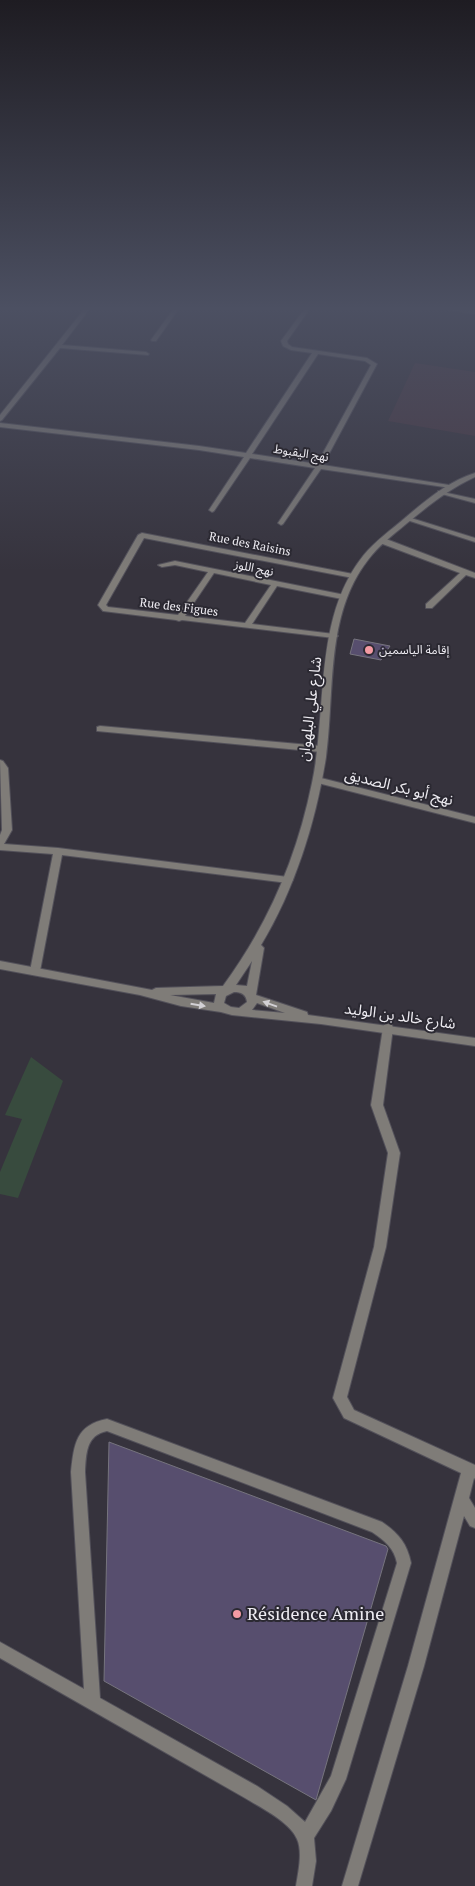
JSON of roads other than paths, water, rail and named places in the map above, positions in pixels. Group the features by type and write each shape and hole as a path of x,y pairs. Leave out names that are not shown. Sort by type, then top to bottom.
{"street":[{"path":"0,419 19,395"},
{"path":"212,510 288,395"},
{"path":"280,523 319,466 357,395"},
{"name":"نهج اليقبوط","path":"0,425 249,456 449,487"},
{"name":"شارع علي البلهوان","path":"226,989 260,942 288,880 304,834 317,780 334,636 342,597 369,552 440,492 473,477"},
{"path":"440,492 475,501"},
{"path":"409,519 475,540"},
{"name":"Rue des Raisins","path":"142,536 353,576"},
{"name":"Rue des Figues","path":"142,536 102,605 106,609 334,636"},
{"path":"383,541 475,576"},
{"name":"نهج اللوز","path":"162,565 175,563 342,597"},
{"path":"180,619 213,570"},
{"path":"429,606 465,572"},
{"path":"247,626 275,584"},
{"path":"100,729 321,750"},
{"path":"0,763 4,768 7,830 0,845 288,880"},
{"name":"نهج أبو بكر الصديق","path":"317,780 475,820"},
{"path":"35,971 58,851"},
{"path":"0,965 140,991 180,1002 238,1012 249,1007 260,942"},
{"path":"140,991 184,992 239,988 249,992 252,997"},
{"path":"223,1008 219,1004 218,999 226,989"},
{"name":"شارع خالد بن الوليد","path":"252,997 321,1020"},
{"name":"شارع خالد بن الوليد","path":"238,1012 388,1028 475,1042"},
{"path":"350,1886 472,1471 349,1414 340,1398 380,1246 394,1153 377,1105 388,1028"},
{"path":"93,1702 78,1472 80,1450 86,1435 96,1426 107,1425 377,1527 394,1539 402,1551 404,1564 338,1779 325,1805 305,1837"},
{"path":"462,1500 475,1521"},
{"path":"0,1650 251,1792 288,1817 305,1837 308,1868 304,1886"}],"place":[{"name":"إقامة الياسمين","path":"369,650"},
{"name":"Résidence Amine","path":"237,1614"}]}
